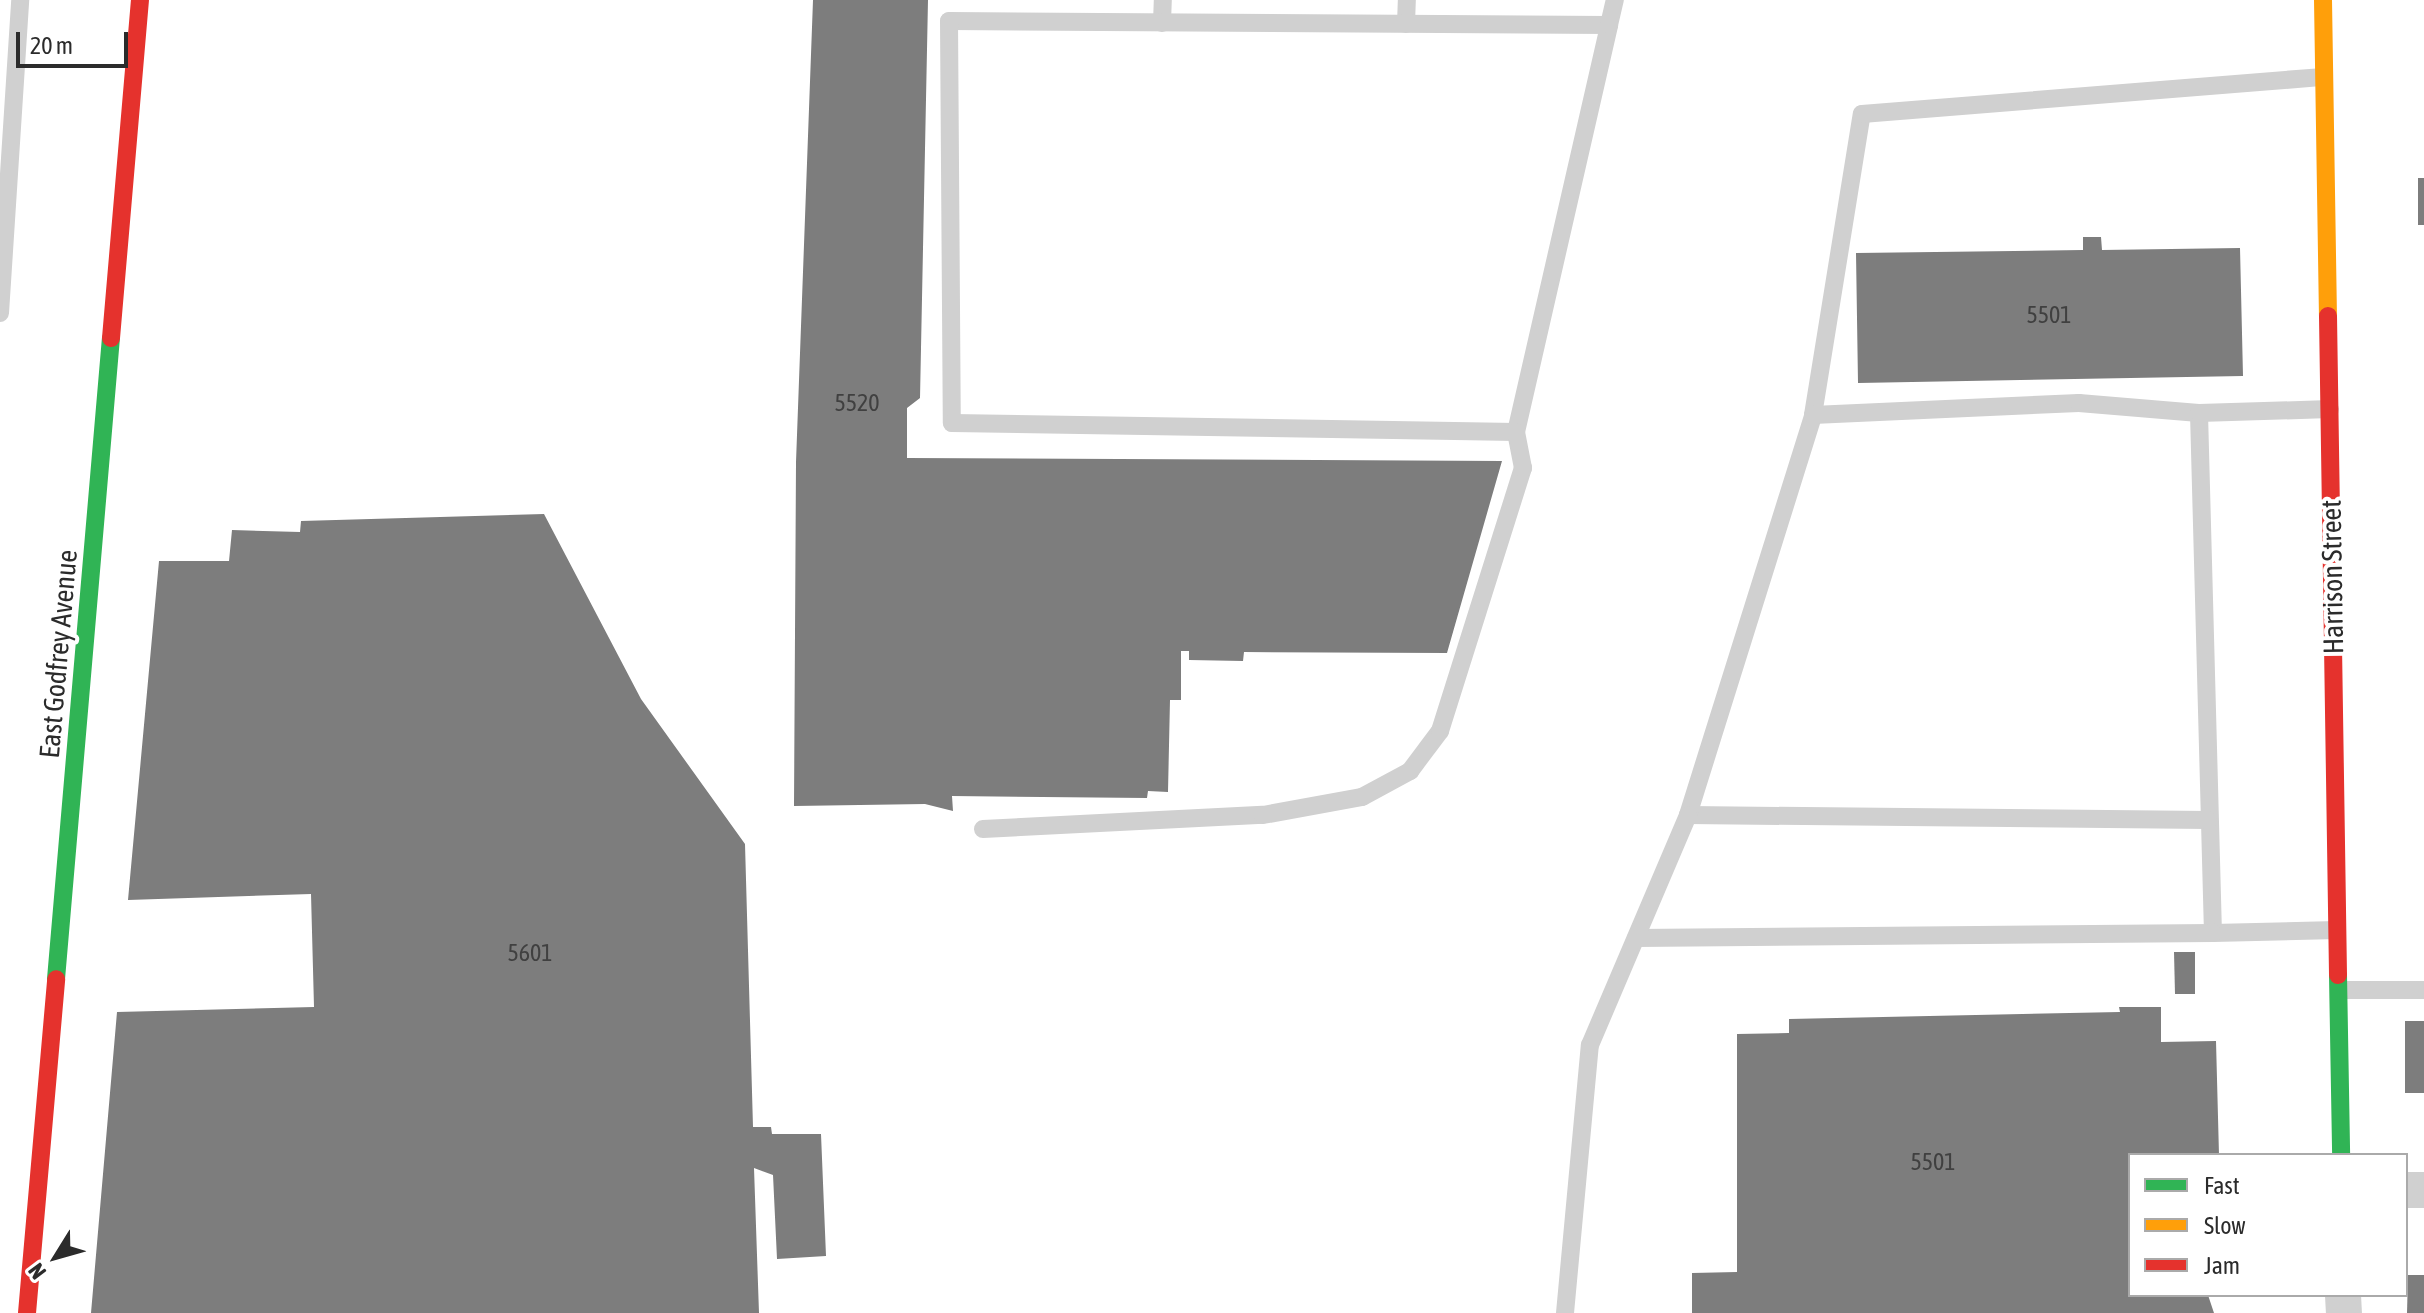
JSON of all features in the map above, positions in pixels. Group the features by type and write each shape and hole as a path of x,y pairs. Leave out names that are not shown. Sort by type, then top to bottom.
{"street":[{"name":"East Godfrey Avenue","path":"27,1313 140,0"},
{"name":"Harrison Street","path":"2323,0 2341,1153"}],"lane":[{"path":"0,313 3,228 20,0"},
{"path":"1162,23 1163,0"},
{"path":"1406,24 1407,0"},
{"path":"983,829 1263,815 1362,797 1410,771 1440,731 1523,468 1516,432 1615,0"},
{"path":"1516,432 952,423 949,21 1609,25"},
{"path":"1565,1313 1590,1045 1688,815 1813,415 1862,114 2324,77"},
{"path":"1813,415 2079,403 2199,413 2330,409"},
{"path":"2199,413 2213,933"},
{"path":"1688,815 2208,820"},
{"path":"1636,938 2337,930"},
{"path":"2338,990 2424,990"}],"building":[{"path":"813,0 928,0 920,398 907,408 907,458 1502,461 1447,653 1244,652 1243,661 1189,660 1189,651 1181,651 1181,700 1170,700 1168,792 1148,791 1147,798 952,796 953,811 925,804 794,806 796,462"},
{"path":"2418,178 2424,178 2424,225 2418,225"},
{"path":"2083,237 2101,237 2102,250 2240,248 2243,376 1858,383 1856,253 2083,250"},
{"path":"544,514 641,699 745,844 753,1127 771,1127 772,1134 821,1134 826,1256 777,1259 773,1175 754,1168 759,1313 91,1313 117,1012 314,1007 311,894 128,900 159,561 229,561 232,530 300,532 301,521"},
{"path":"2174,952 2195,952 2195,994 2175,994"},
{"path":"2119,1007 2161,1007 2161,1042 2216,1041 2219,1153 2128,1153 2128,1297 2209,1297 2214,1313 1692,1313 1692,1273 1737,1272 1737,1034 1789,1033 1789,1019 2120,1012"},
{"path":"2405,1021 2424,1021 2424,1093 2405,1093"},
{"path":"2408,1275 2424,1275 2424,1313 2407,1313"}],"traffic: fast":[{"path":"56,979 111,338"},
{"path":"2338,975 2341,1153"}],"traffic: slow":[{"path":"2323,0 2328,316"}],"traffic: jam":[{"path":"111,338 140,0"},
{"path":"2328,316 2338,975"},
{"path":"27,1313 56,979"}]}
